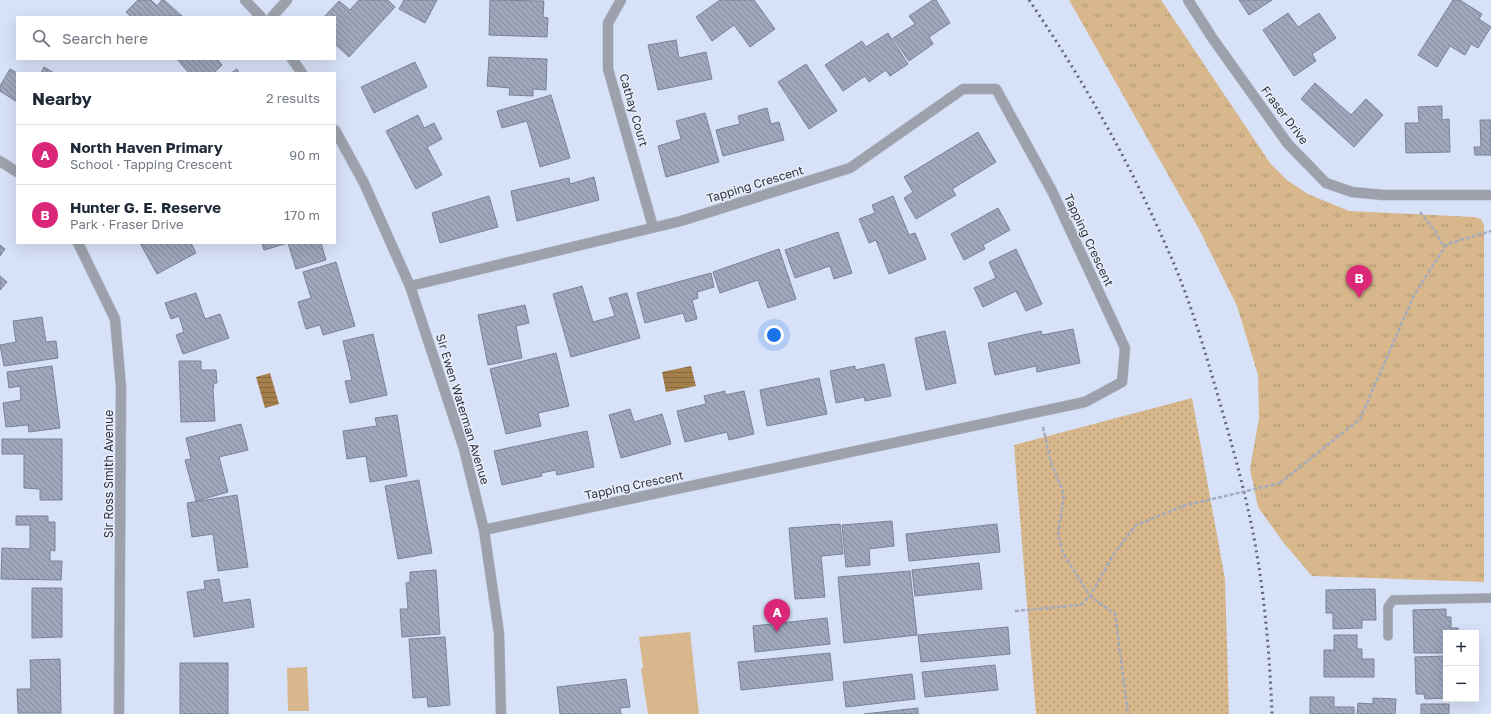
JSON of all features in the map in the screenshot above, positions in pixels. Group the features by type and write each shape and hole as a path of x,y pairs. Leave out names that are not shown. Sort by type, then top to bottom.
{"street":[{"path":"245,0 260,16"},
{"path":"273,16 287,0"},
{"name":"Cathay Court","path":"621,0 608,23 608,69 653,228"},
{"name":"Fraser Drive","path":"1188,0 1213,39 1288,144 1326,183 1352,192 1406,195 1491,195"},
{"path":"293,60 301,72"},
{"name":"Tapping Crescent","path":"410,286 681,221 850,168 963,89 996,89 1052,191 1125,348 1122,382 1086,402 484,530"},
{"name":"Sir Ewen Waterman Avenue","path":"336,132 364,183 410,286 464,449 484,530 499,633 501,714"},
{"path":"0,161 16,171"},
{"name":"Sir Ross Smith Avenue","path":"78,244 115,319 122,387 119,714"}],"lane":[{"path":"1388,636 1388,607 1393,600 1491,598"}],"path":[{"path":"1406,195 1435,231 1445,248"},
{"path":"1015,611 1081,605 1090,596 1114,552 1136,525 1183,506 1280,483 1360,419 1414,295 1447,244 1491,232"},
{"path":"1040,412 1051,463 1064,494 1058,534 1063,553 1090,596 1114,614 1128,714"}],"green space":[{"path":"1069,0 1161,0 1270,163 1287,180 1308,194 1349,211 1474,217 1481,219 1484,225 1484,582 1312,576 1283,542 1258,507 1250,469 1259,418 1258,375 1237,306 1200,231"},
{"path":"1192,398 1225,579 1229,714 1036,714 1014,445"},
{"path":"690,632 699,714 648,714 641,669 643,668 639,637"},
{"path":"307,667 309,711 288,711 287,668"}],"shaded area":[{"path":"691,366 696,386 666,392 662,372"},
{"path":"270,373 279,404 265,408 256,377"}],"building":[{"path":"138,0 151,0 157,6 162,0 164,0 182,16 130,16 126,12"},
{"path":"359,0 388,0 395,7 349,57 336,45 336,16 325,16 339,1 350,10"},
{"path":"404,0 437,0 425,23 399,9"},
{"path":"490,0 544,1 543,17 548,18 547,37 489,35"},
{"path":"720,0 754,0 775,29 750,47 734,25 712,41 696,17"},
{"path":"933,0 936,0 950,23 929,37 933,44 909,61 893,38 915,24 909,16"},
{"path":"1239,0 1272,0 1249,15"},
{"path":"1453,0 1460,0 1482,14 1479,19 1491,27 1478,48 1471,44 1465,55 1450,46 1437,67 1418,55"},
{"path":"1288,13 1298,27 1319,13 1336,38 1312,54 1316,61 1294,76 1263,30"},
{"path":"888,33 908,64 890,76 886,70 869,82 865,76 843,91 825,65 862,41 866,47"},
{"path":"676,40 679,58 706,52 712,79 658,90 648,45"},
{"path":"489,57 547,59 546,90 533,89 533,96 509,95 510,88 487,86"},
{"path":"178,60 218,60 222,65 215,72 188,72"},
{"path":"415,62 427,87 374,113 361,87"},
{"path":"806,64 837,111 809,129 778,82"},
{"path":"44,67 52,72 42,72"},
{"path":"10,69 16,72 16,101 0,91 0,86"},
{"path":"1315,83 1351,115 1366,99 1383,115 1354,147 1301,99"},
{"path":"551,95 570,158 540,167 527,121 502,128 497,111"},
{"path":"1442,106 1442,120 1449,119 1450,152 1406,153 1405,123 1419,123 1418,107"},
{"path":"767,108 771,124 779,122 784,140 723,156 716,130 740,124 738,116"},
{"path":"705,113 719,162 666,177 658,146 681,139 676,121"},
{"path":"418,115 424,128 434,123 442,139 427,147 442,175 416,189 386,131"},
{"path":"1480,120 1491,120 1491,155 1475,155 1474,147 1481,147"},
{"path":"978,132 996,162 952,189 956,195 916,219 904,198 913,192 904,177"},
{"path":"594,177 599,200 517,221 511,191 569,178 570,184"},
{"path":"489,196 498,227 440,243 432,213"},
{"path":"893,196 909,235 915,233 926,259 889,274 876,240 869,243 859,219 875,213 872,205"},
{"path":"998,208 1010,230 983,245 985,249 964,260 951,234"},
{"path":"838,232 852,273 834,279 830,266 795,278 785,250"},
{"path":"141,244 192,244 196,253 157,274"},
{"path":"262,244 285,244 264,250"},
{"path":"288,244 321,244 326,260 296,269"},
{"path":"0,245 5,249 0,256"},
{"path":"779,249 796,299 768,308 758,280 720,293 713,272"},
{"path":"1016,249 1042,304 1026,311 1016,291 983,307 974,288 996,278 989,262"},
{"path":"336,262 355,326 323,335 320,325 306,329 298,302 311,298 303,272"},
{"path":"711,273 714,287 697,292 698,298 692,300 697,319 686,322 683,313 645,323 637,293"},
{"path":"0,276 7,282 0,290"},
{"path":"582,286 593,322 615,316 609,298 627,293 640,338 571,357 553,294"},
{"path":"196,293 205,319 220,314 229,338 183,354 176,335 184,332 179,316 171,319 165,303"},
{"path":"525,305 529,323 516,326 522,358 488,365 478,315"},
{"path":"42,317 46,342 56,341 58,358 4,366 0,345 16,342 13,321"},
{"path":"1073,329 1080,363 1037,372 1036,366 995,375 988,343 1041,331 1042,335"},
{"path":"945,331 956,383 926,390 915,338"},
{"path":"373,334 387,395 350,403 345,381 352,380 343,341"},
{"path":"556,353 569,406 538,413 541,426 506,434 490,369"},
{"path":"179,361 201,361 201,370 216,370 217,383 214,383 213,390 215,421 181,422"},
{"path":"884,364 891,396 865,401 864,397 836,403 830,371 855,366 855,370"},
{"path":"52,366 60,428 29,432 28,425 6,427 3,403 21,400 20,386 9,388 7,372"},
{"path":"819,378 827,414 767,426 760,390"},
{"path":"725,391 725,395 744,391 754,434 729,440 727,432 685,442 677,411 706,404 704,396"},
{"path":"630,409 634,422 662,414 671,444 621,458 609,415"},
{"path":"397,415 407,476 370,482 366,456 347,459 343,431 377,426 375,418"},
{"path":"241,424 248,450 219,457 228,492 196,501 185,460 191,459 186,438"},
{"path":"587,431 594,467 557,475 556,470 541,473 542,476 502,485 494,451"},
{"path":"2,439 62,439 62,500 40,500 40,489 24,488 24,454 2,454"},
{"path":"419,480 432,553 398,559 385,486"},
{"path":"237,495 248,567 218,571 213,534 192,537 187,503"},
{"path":"16,516 48,516 48,522 55,522 55,551 50,550 50,561 62,561 61,580 1,579 2,548 30,549 30,525 16,525"},
{"path":"892,521 894,546 869,549 870,565 846,567 842,525"},
{"path":"840,524 843,554 821,556 825,597 795,599 789,528"},
{"path":"997,524 1000,552 909,561 906,534"},
{"path":"979,563 982,589 915,596 912,570"},
{"path":"436,570 440,634 402,637 400,609 408,609 406,583 410,582 410,572"},
{"path":"910,571 917,635 844,643 838,577"},
{"path":"219,579 223,603 250,599 254,627 194,637 187,592 205,589 204,581"},
{"path":"32,588 62,588 62,637 32,638"},
{"path":"1375,589 1376,620 1362,620 1362,628 1333,629 1333,613 1326,613 1326,590"},
{"path":"1446,609 1446,617 1451,617 1451,628 1458,628 1458,630 1443,630 1443,653 1414,653 1413,610"},
{"path":"827,618 830,644 755,652 753,626"},
{"path":"1008,627 1010,654 921,662 918,635"},
{"path":"1334,635 1357,635 1357,649 1362,649 1362,659 1374,659 1374,677 1324,677 1324,650 1334,650"},
{"path":"445,637 450,705 428,707 427,697 413,698 409,639"},
{"path":"830,653 833,680 741,690 738,662"},
{"path":"1443,656 1443,698 1425,699 1424,694 1416,694 1415,657"},
{"path":"60,659 61,713 18,713 17,689 31,689 30,660"},
{"path":"180,663 228,663 228,714 180,714"},
{"path":"995,665 998,690 925,697 922,672"},
{"path":"912,674 915,699 846,707 843,682"},
{"path":"626,679 630,707 620,708 621,714 560,714 557,687"},
{"path":"1310,697 1334,697 1334,707 1354,707 1354,714 1310,714"},
{"path":"1373,698 1396,699 1395,714 1357,714 1358,703 1373,704"},
{"path":"1421,704 1449,704 1449,714 1421,714"},
{"path":"918,708 918,714 864,714"}],"railway":[{"path":"1029,0 1068,59 1121,152 1167,248 1195,319 1235,455 1254,540 1261,580 1269,656 1272,714"}],"place":[{"name":"Hunter G. E. Reserve","path":"1359,298"},
{"name":"North Haven Primary","path":"777,632"}]}
